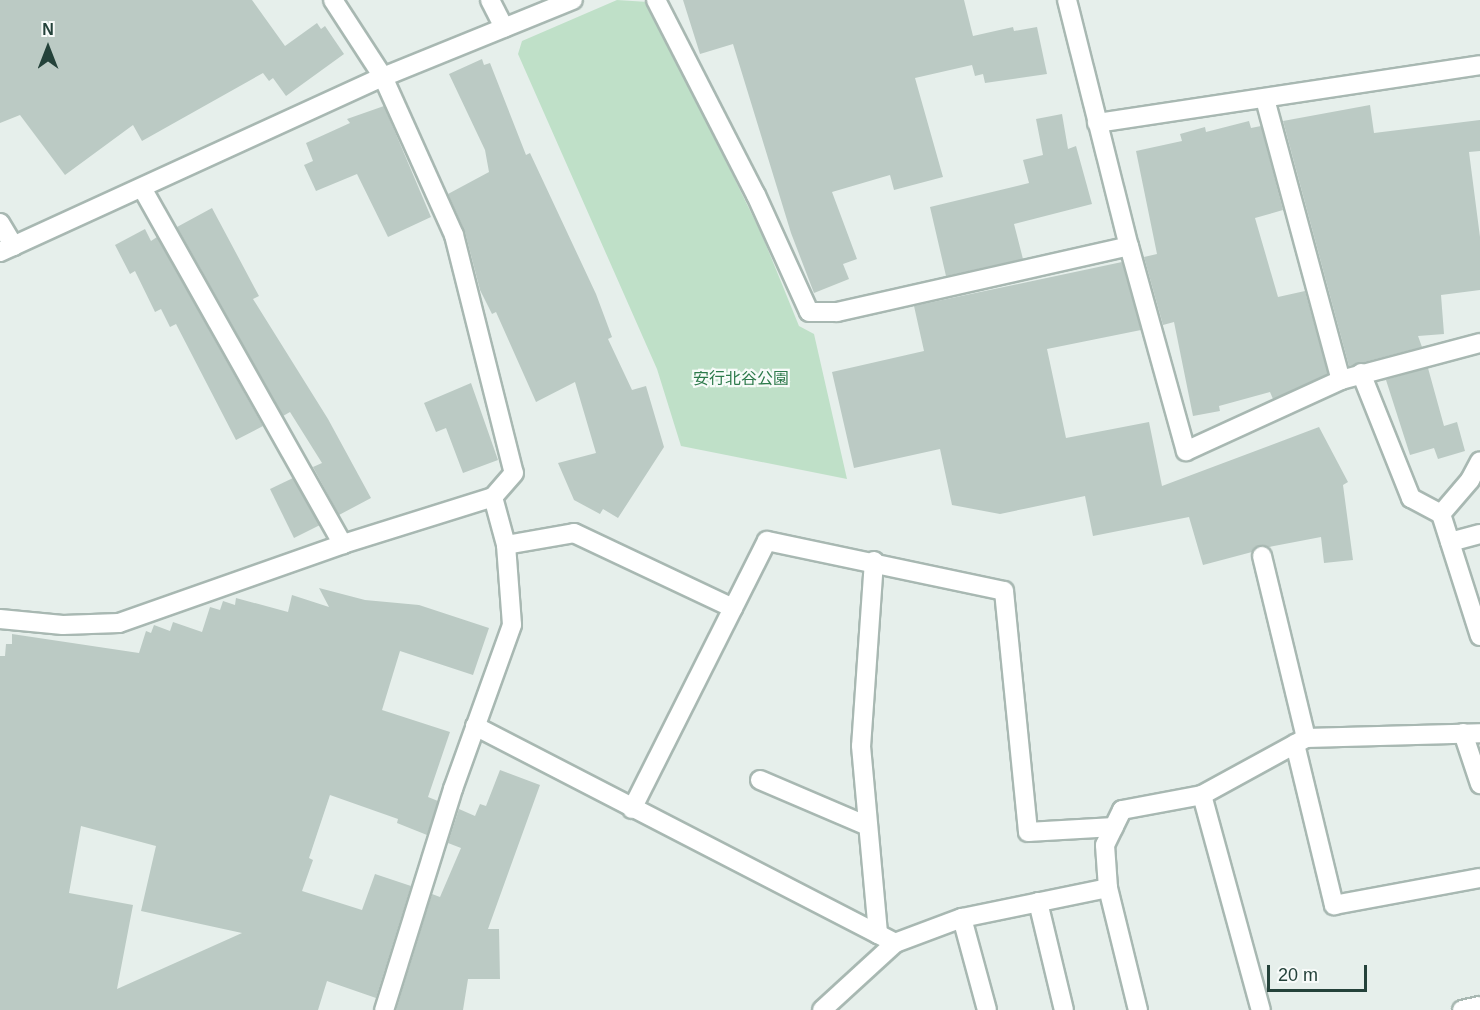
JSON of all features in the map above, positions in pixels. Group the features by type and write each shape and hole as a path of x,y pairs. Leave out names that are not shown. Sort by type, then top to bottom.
{"street":[{"path":"490,0 504,27"},
{"path":"0,223 7,249 383,77 573,0"},
{"path":"656,0 756,195 809,312 837,312 1128,246"},
{"path":"1067,0 1128,246 1186,451 1341,380 1480,343"},
{"path":"0,619 63,625 119,623 343,544 493,497 514,473 454,235 383,77 337,1"},
{"path":"1097,123 1480,65"},
{"path":"1265,99 1341,380"},
{"path":"142,188 343,544"},
{"path":"1361,373 1411,498 1441,514 1480,636"},
{"path":"1441,514 1470,480 1480,461"},
{"path":"384,1010 475,726 512,625 506,545 493,497"},
{"path":"506,545 574,533 733,608"},
{"path":"1450,542 1480,534"},
{"path":"632,808 767,541 874,561 1004,591 1028,832 1114,827"},
{"path":"1262,556 1334,905 1480,878"},
{"path":"874,561 861,746 878,934"},
{"path":"475,726 895,943"},
{"path":"1138,1010 1108,888 1105,845 1122,810 1202,795 1300,741 1471,733 1480,784"},
{"path":"760,780 868,826"},
{"path":"1202,795 1261,1010"},
{"path":"822,1010 895,943 962,918 1108,888"},
{"path":"1038,902 1064,1010"},
{"path":"962,918 987,1010"},
{"path":"1462,1010 1480,1006"}],"green space":[{"name":"安行北谷公園","path":"617,0 648,2 762,235 799,326 814,334 847,479 681,446 657,369 518,54 522,41"}],"building":[{"path":"0,0 252,0 285,46 317,23 321,29 325,26 344,54 286,96 273,78 269,81 263,73 142,141 133,125 65,175 20,115 0,123"},
{"path":"683,0 964,0 973,36 1013,27 1014,31 1037,27 1047,74 985,83 983,74 975,76 972,65 915,78 943,177 894,190 890,175 832,192 857,259 843,264 849,279 814,293 791,233 733,44 700,54"},
{"path":"482,59 484,65 490,63 526,155 530,153 596,294 612,337 608,339 632,390 646,386 664,447 618,518 603,509 600,514 574,500 558,463 596,453 575,382 536,402 496,312 492,314 480,290 465,232 448,194 489,172 485,150 449,74"},
{"path":"1370,105 1374,133 1480,120 1480,151 1469,152 1480,237 1480,290 1441,295 1444,334 1418,336 1422,347 1349,366 1283,121"},
{"path":"384,106 431,217 388,237 357,174 316,191 304,165 313,161 306,143 350,123 347,119"},
{"path":"1062,114 1068,149 1076,146 1092,204 1014,224 1023,259 946,276 930,207 1029,183 1023,160 1043,155 1036,119"},
{"path":"1249,121 1251,128 1261,126 1283,210 1255,218 1278,297 1305,291 1328,374 1273,399 1270,392 1219,406 1220,411 1193,416 1174,322 1163,325 1144,257 1157,254 1136,151 1182,141 1180,134 1205,127 1206,132"},
{"path":"212,208 259,296 253,299 328,419 371,498 339,515 313,467 322,463 290,412 283,416 177,227"},
{"path":"145,229 151,241 157,237 263,426 236,440 176,324 170,327 161,309 155,312 135,271 130,274 115,245"},
{"path":"1122,262 1141,330 1047,349 1066,438 1149,422 1162,486 1319,427 1348,482 1343,485 1353,560 1324,563 1321,537 1269,547 1260,545 1252,552 1203,565 1189,517 1093,536 1085,496 1000,514 952,505 940,449 854,468 832,372 924,351 914,306"},
{"path":"1428,368 1444,426 1457,422 1465,451 1438,459 1434,448 1410,455 1386,380 1381,381"},
{"path":"471,383 498,460 463,473 446,428 436,432 424,403"},
{"path":"293,478 320,525 294,538 270,489"},
{"path":"319,588 365,600 419,605 489,628 473,675 400,651 382,710 450,732 428,797 438,801 427,835 397,823 398,819 330,795 309,858 313,860 302,891 362,910 375,874 411,886 376,998 327,981 318,1010 0,1010 0,656 5,656 6,644 12,644 12,634 139,653 146,631 151,633 154,625 170,631 173,622 202,632 210,607 220,610 223,601 235,605 236,598 288,612 292,595 329,607","holes":["81,826 156,846 141,911 242,933 117,989 133,905 69,893"]},
{"path":"500,770 540,785 488,929 499,929 500,979 468,979 463,1010 396,1010 432,894 440,897 461,848 448,843 459,809 475,816 480,804 486,806"}]}
